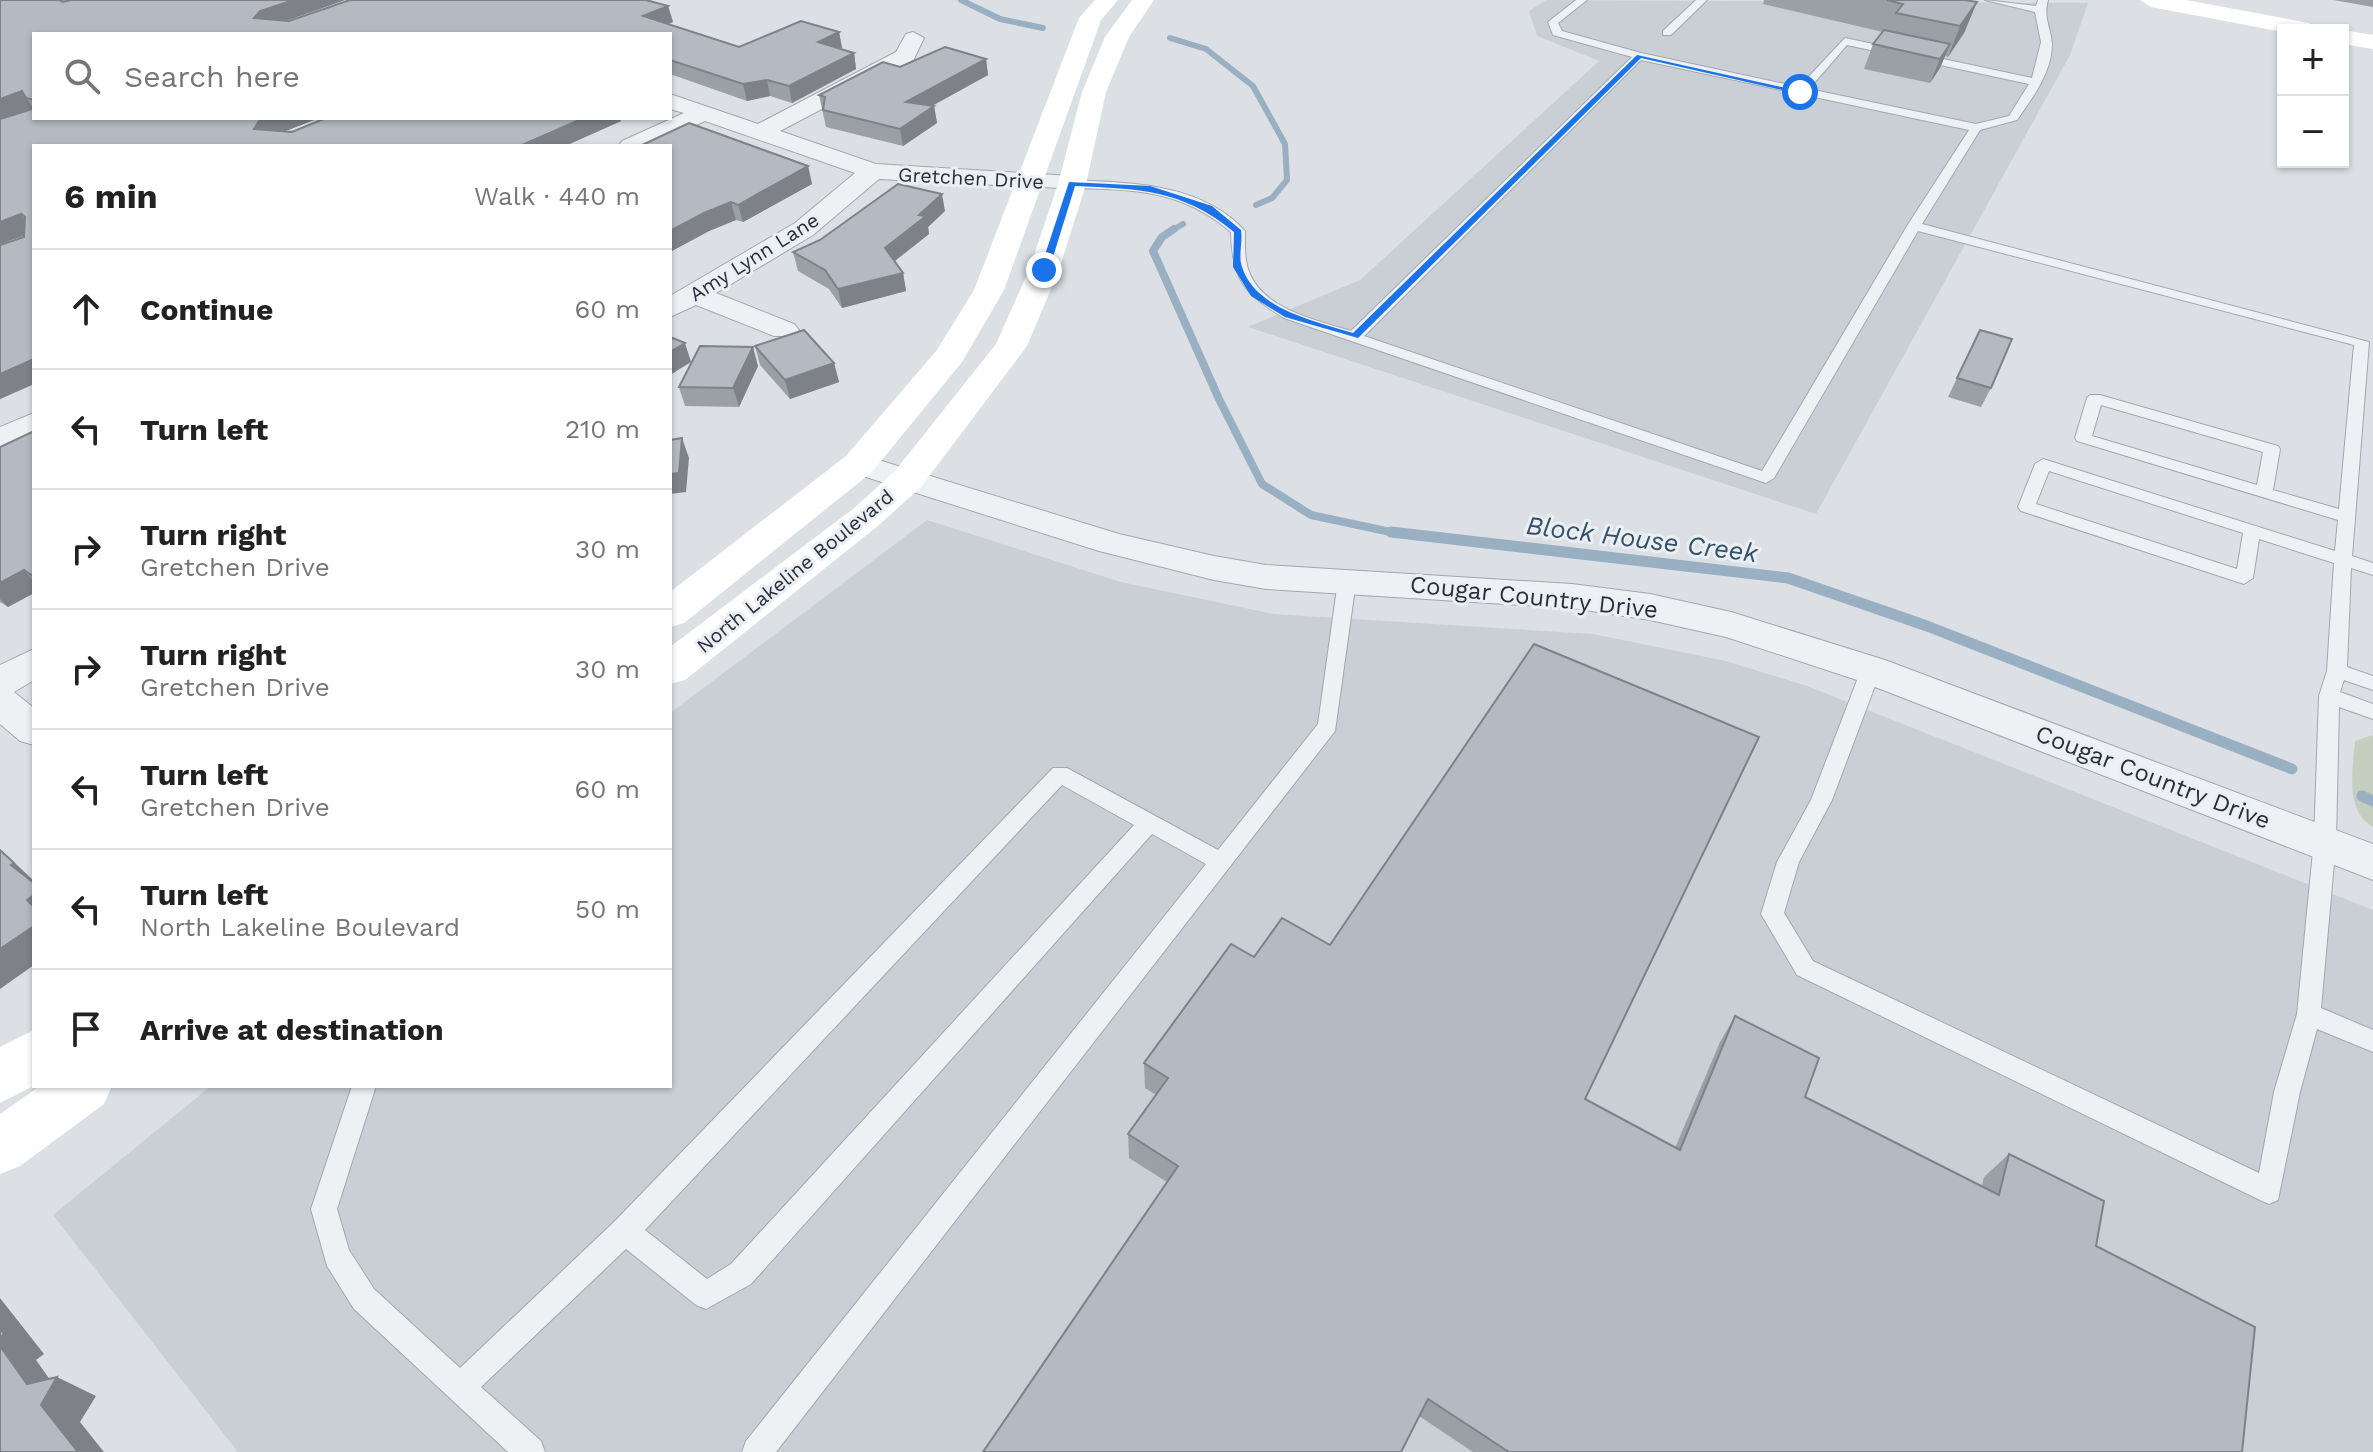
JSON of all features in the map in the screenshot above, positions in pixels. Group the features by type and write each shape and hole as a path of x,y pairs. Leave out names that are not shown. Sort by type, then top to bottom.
{"main road":[{"name":"North Lakeline Boulevard","path":"672,611 859,464 950,355 989,290 1090,18 1107,0"},
{"name":"North Lakeline Boulevard","path":"672,667 854,527 908,479 1011,346 1044,270 1072,184 1094,92 1117,37 1143,0"},
{"path":"2151,0 2277,24"},
{"path":"2349,38 2373,42"},
{"path":"0,1078 32,1056"},
{"path":"0,1147 82,1088"}],"street":[{"path":"760,132 905,56 913,38"},
{"name":"Gretchen Drive","path":"672,102 873,171 1072,184"},
{"path":"635,144 704,113"},
{"name":"Amy Lynn Lane","path":"672,307 804,229 873,171"},
{"path":"695,294 784,330"},
{"path":"0,439 32,424"},
{"name":"Cougar Country Drive","path":"859,464 1166,560 1266,577 1512,591 1650,607 1731,625 1871,670 2325,841 2373,862"},
{"path":"0,682 32,664"},
{"path":"0,702 32,728"}],"lane":[{"path":"1582,0 1553,22 1557,33 1639,56 1976,128 2013,118 2036,82 2047,46 2037,18 2041,5 1990,0"},
{"path":"1667,33 1702,0"},
{"path":"1800,92 1845,41 2036,82"},
{"path":"1639,56 1355,336 1766,478 1914,226 1976,128"},
{"name":"Gretchen Drive","path":"1072,184 1147,187 1209,207 1238,231 1237,267 1254,294 1289,315 1355,336"},
{"path":"1871,670 1821,800 1788,862 1772,914 1805,968 2269,1191 2287,1092 2309,1014 2325,841 2329,696 2337,671 2346,517 2368,344 1914,226"},
{"path":"2264,493 2272,449 2095,398 2083,438 2264,493 2346,517"},
{"path":"2252,530 2244,578 2027,507 2043,464 2252,530 2373,569"},
{"path":"757,1452 1328,726 1347,581"},
{"path":"2337,671 2373,683"},
{"path":"2329,696 2373,712"},
{"path":"458,1389 625,1231 1060,774 1221,862"},
{"path":"625,1231 706,1295 741,1274 1149,823"},
{"path":"2309,1014 2373,1041"},
{"path":"363,1088 324,1209 337,1256 364,1299 458,1389 530,1452"}],"shaded area":[{"path":"1546,0 2088,3 2070,55 1816,514 1248,327 1360,280 1599,61 1537,36 1529,11"},
{"path":"927,520 1121,582 1273,614 1593,634 1726,661 1807,686 2373,910 2373,1452 238,1452 53,1215 209,1088 672,1088 672,711"}],"green space":[{"path":"2373,735 2373,827 2358,810 2352,776 2355,741"}],"building":[{"path":"0,0 294,0 260,11 254,18 289,21 350,0 646,0 668,6 643,16 739,47 801,21 839,32 818,42 854,53 789,86 767,80 743,84 672,61 672,32 32,32 32,100 26,98 22,91 0,99"},
{"path":"1887,0 1977,2 1960,26 1896,13 1903,4"},
{"path":"1884,30 1950,44 1940,59 1873,44"},
{"path":"945,47 986,59 906,102 934,106 900,129 823,110 825,97 819,95 883,62 900,67"},
{"path":"32,109 32,120 262,120 254,129 292,132 321,120 579,120 525,144 32,144 32,360 0,374 0,245 24,237 25,217 21,214 0,222 0,119"},
{"path":"689,123 808,166 738,205 731,202 672,230 672,144 644,144"},
{"path":"898,184 942,194 919,215 926,216 885,248 903,273 838,289 825,270 793,252 820,240"},
{"path":"804,330 834,363 785,380 755,346"},
{"path":"1980,330 2012,339 1991,388 1957,378"},
{"path":"672,338 685,343 672,351"},
{"path":"700,346 753,347 733,388 679,387"},
{"path":"32,432 32,576 24,570 0,583 0,447"},
{"path":"682,438 679,473 672,474 672,440"},
{"path":"1534,644 1759,737 1585,1099 1680,1150 1735,1016 1819,1058 1805,1097 1999,1195 2009,1154 2104,1201 2096,1246 2255,1327 2242,1452 1509,1452 1428,1399 1401,1452 983,1452 1178,1166 1128,1134 1168,1078 1144,1063 1231,944 1254,957 1282,918 1330,945"},
{"path":"0,850 14,863 11,865 32,881 32,896 27,900 32,905 32,927 0,949"},
{"path":"0,1346 27,1384 57,1377 41,1405 78,1452 0,1452"}],"waterway":[{"name":"Block House Creek","path":"961,0 1000,19 1043,28"},
{"name":"Block House Creek","path":"1170,38 1206,49 1253,86 1285,144 1287,180 1272,198 1256,205"},
{"name":"Block House Creek","path":"1171,231 1183,224"},
{"name":"Block House Creek","path":"1171,231 1162,237 1153,251 1219,399 1262,484 1311,515 1400,534"},
{"name":"Block House Creek","path":"1391,532 1788,578 1927,626 2292,769"},
{"name":"Block House Creek","path":"2362,796 2373,801"}],"route":[{"path":"1044,270 1072,184 1147,187 1209,207 1238,231 1237,267 1254,294 1289,315 1355,336 1467,222 1639,56 1800,92"}]}
